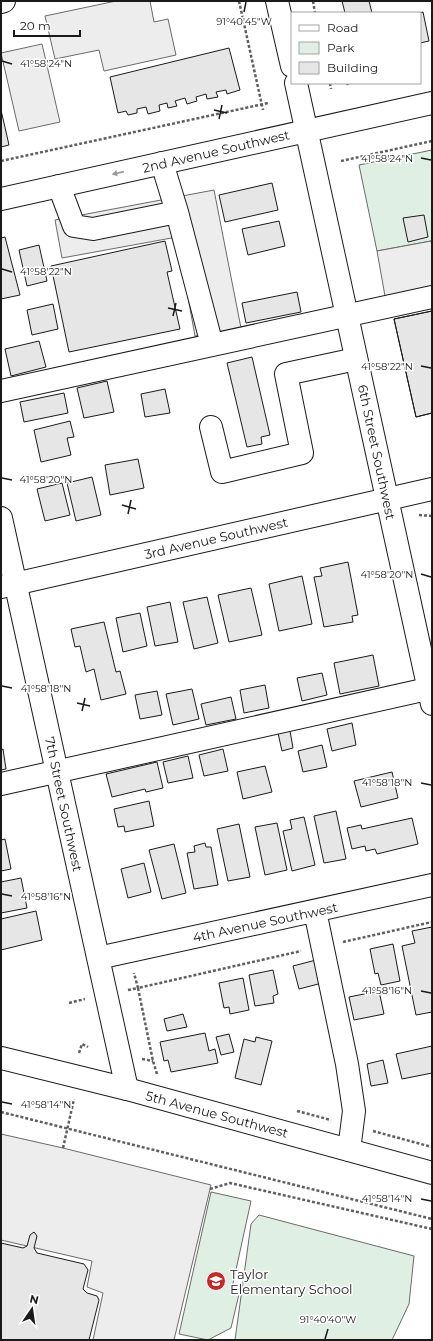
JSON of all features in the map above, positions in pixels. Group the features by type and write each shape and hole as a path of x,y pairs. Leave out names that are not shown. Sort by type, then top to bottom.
{"main road":[{"path":"277,1 291,62"},
{"name":"6th Street Southwest","path":"296,84 431,693"},
{"name":"2nd Avenue Southwest","path":"1,199 432,103"},
{"path":"162,163 177,212 212,345"},
{"path":"60,186 74,226 93,229 177,212"},
{"path":"1,391 432,297"},
{"path":"211,427 222,472 302,453 286,374 356,359"},
{"name":"3rd Avenue Southwest","path":"8,586 432,489"},
{"name":"7th Street Southwest","path":"1,518 8,586 57,771 127,1089"},
{"path":"1,784 431,693"},
{"name":"4th Avenue Southwest","path":"98,958 432,885"},
{"path":"315,911 348,1072 354,1111 349,1150"},
{"name":"5th Avenue Southwest","path":"1,1058 127,1089 432,1172"}],"path":[{"path":"240,1 263,110"},
{"path":"312,1 315,12"},
{"path":"330,84 331,89"},
{"path":"1,162 268,103"},
{"path":"341,161 432,140"},
{"path":"421,516 432,516"},
{"path":"126,990 432,922"},
{"path":"134,973 156,1073 164,1075"},
{"path":"69,1003 87,999"},
{"path":"79,1053 82,1044 88,1046"},
{"path":"62,1148 74,1099"},
{"path":"292,1110 432,1147"},
{"path":"1,1112 432,1219"},
{"path":"210,1188 230,1183 432,1229"}],"green space":[{"path":"432,150 432,246 431,241 377,251 359,165"},
{"path":"211,1192 251,1201 232,1288 240,1290 231,1328 208,1340 179,1334"},
{"path":"259,1215 414,1256 409,1304 392,1340 235,1340 251,1224"}],"shaded area":[{"path":"116,1 150,1 154,22 168,19 176,55 104,71 99,50 55,59 45,16"},
{"path":"42,44 60,122 19,131 1,53"},
{"path":"214,190 241,328 195,336 177,237 62,258 55,220"},
{"path":"431,241 432,287 385,296 377,251"},
{"path":"1,1134 211,1185 174,1340 93,1340 103,1293 87,1287 92,1261 1,1240"}],"building":[{"path":"342,1 369,1 372,12 345,12"},
{"path":"423,12 429,41 421,43 421,13"},
{"path":"229,48 240,90 227,94 226,90 216,92 218,97 207,99 206,94 196,97 197,101 187,104 185,98 175,101 177,106 168,108 167,103 159,105 160,111 148,114 146,107 137,109 137,113 128,115 126,111 118,113 110,77"},
{"path":"1,110 9,145 1,147"},
{"path":"272,183 278,210 225,222 219,195"},
{"path":"424,215 428,237 408,242 403,218"},
{"path":"279,221 285,246 248,255 242,229"},
{"path":"5,237 20,295 1,299 1,238"},
{"path":"165,241 172,271 167,272 180,329 69,352 51,266"},
{"path":"39,245 47,281 27,286 19,250"},
{"path":"297,292 301,312 246,323 242,303"},
{"path":"53,304 58,329 32,335 27,310"},
{"path":"432,311 432,413 416,417 394,319"},
{"path":"432,311 432,413 416,417 394,319"},
{"path":"39,341 46,367 11,376 5,349"},
{"path":"252,357 270,435 261,437 262,444 247,447 227,363"},
{"path":"107,381 114,412 84,418 77,388"},
{"path":"165,389 170,413 145,417 141,394"},
{"path":"64,393 68,413 24,422 20,402"},
{"path":"70,421 74,437 67,438 71,455 41,462 34,430"},
{"path":"138,459 144,488 110,495 105,465"},
{"path":"92,477 101,515 76,521 67,483"},
{"path":"62,483 70,515 45,521 37,489"},
{"path":"348,562 358,615 352,616 353,622 324,627 314,577 322,576 320,568"},
{"path":"302,576 312,624 279,631 269,584"},
{"path":"251,588 262,635 229,642 218,595"},
{"path":"207,597 218,643 194,649 183,602"},
{"path":"170,602 178,642 155,646 147,607"},
{"path":"140,613 147,646 123,652 116,618"},
{"path":"104,622 116,672 120,671 126,694 101,700 94,669 86,672 80,646 75,647 71,629"},
{"path":"373,655 379,686 340,694 334,663"},
{"path":"322,673 327,695 302,701 297,678"},
{"path":"265,685 269,708 244,713 240,690"},
{"path":"192,689 199,719 173,725 166,694"},
{"path":"157,691 162,715 140,719 135,695"},
{"path":"231,697 236,719 206,725 201,704"},
{"path":"352,723 356,745 332,751 327,729"},
{"path":"290,731 293,748 282,751 278,733"},
{"path":"322,745 327,767 303,772 298,751"},
{"path":"3,749 6,769 1,770 1,750"},
{"path":"223,749 228,771 204,776 199,755"},
{"path":"188,756 193,778 168,783 163,762"},
{"path":"157,762 163,788 146,792 145,789 112,797 106,774"},
{"path":"265,766 272,792 243,799 237,772"},
{"path":"392,772 398,798 361,807 354,781"},
{"path":"149,801 154,826 125,832 124,826 118,827 114,809"},
{"path":"336,811 346,859 324,863 314,816"},
{"path":"304,817 315,865 292,871 283,831 292,829 290,820"},
{"path":"412,818 418,844 377,854 375,849 366,851 365,846 352,849 347,828 361,825 362,829"},
{"path":"277,823 287,870 265,875 255,827"},
{"path":"239,824 250,877 228,881 217,829"},
{"path":"5,839 11,869 1,871 1,840"},
{"path":"205,843 206,847 211,847 218,885 194,889 187,853 195,852 194,846"},
{"path":"174,844 186,893 162,899 149,850"},
{"path":"144,863 151,892 128,898 121,869"},
{"path":"21,878 27,908 1,913 1,882"},
{"path":"36,911 42,940 1,950 1,919"},
{"path":"432,927 432,1012 416,1015 402,946 415,943 412,931"},
{"path":"393,944 400,981 381,985 378,973 375,974 370,949"},
{"path":"316,960 322,983 299,989 293,966"},
{"path":"273,970 278,994 273,996 274,1003 255,1006 249,975"},
{"path":"243,978 249,1010 230,1014 229,1007 224,1008 219,983"},
{"path":"379,991 384,1014 354,1020 349,997"},
{"path":"183,1014 187,1027 167,1031 164,1019"},
{"path":"205,1033 209,1051 215,1049 218,1063 171,1072 168,1060 164,1061 160,1042"},
{"path":"229,1034 234,1052 221,1055 216,1037"},
{"path":"256,1037 272,1041 261,1085 235,1078 244,1039 255,1042"},
{"path":"432,1046 432,1073 402,1079 396,1054"},
{"path":"383,1060 388,1083 371,1086 367,1064"},
{"path":"34,1232 37,1236 34,1248 37,1253 84,1264 88,1270 83,1289 87,1293 97,1296 99,1300 89,1340 1,1340 1,1243 23,1248 27,1246 30,1235"}],"place":[{"name":"Taylor Elementary School","path":"216,1281"}]}
